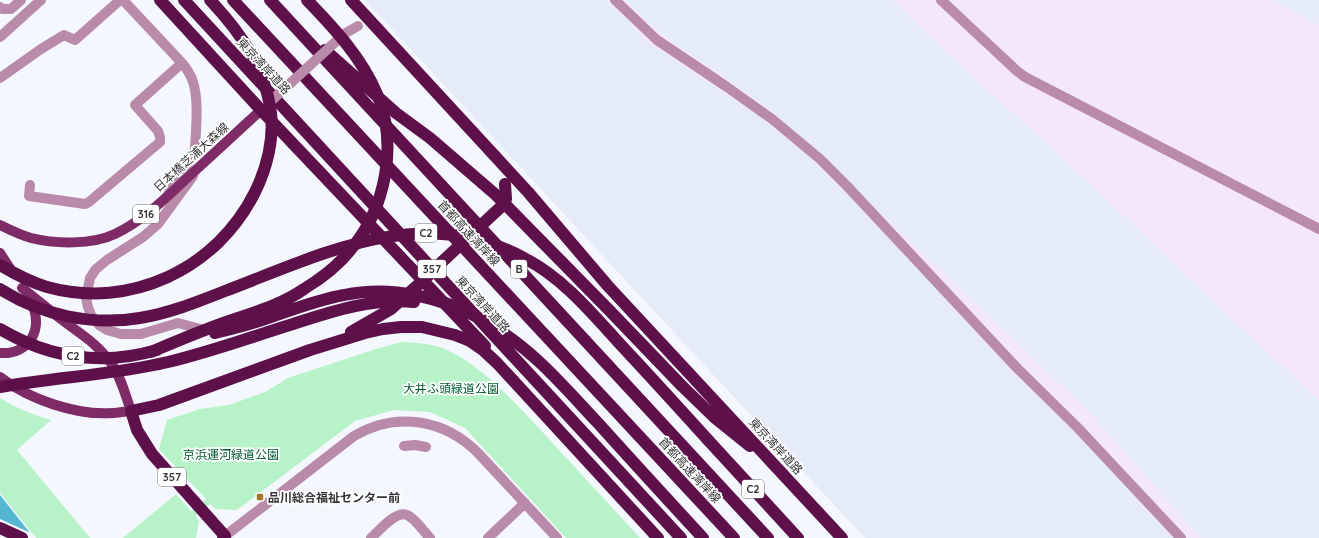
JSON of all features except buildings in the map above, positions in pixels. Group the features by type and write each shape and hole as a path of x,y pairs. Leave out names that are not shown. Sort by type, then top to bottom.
{"highway":[{"name":"357","path":"160,0 261,110 426,277 486,347 497,363"},
{"name":"東京湾岸道路","path":"184,0 681,538"},
{"path":"0,265 28,280 46,287 65,291 100,293 134,289 168,277 201,258 215,246 241,216 259,184 265,167 269,150 271,114 264,83 250,51 231,23 210,0"},
{"name":"首都高速湾岸線","path":"233,0 734,538"},
{"path":"270,0 396,113 430,138 496,195 697,402 733,433 773,464"},
{"name":"首都高速湾岸線","path":"270,0 768,538"},
{"name":"C2","path":"151,352 204,330 261,310 304,290 328,272 352,249 362,236 377,205 385,176 387,145 383,117 377,95 351,50 330,24 307,0"},
{"name":"東京湾岸道路","path":"351,0 528,192 608,286 842,538"},
{"path":"310,350 352,332 390,309 504,204 506,199 505,184 502,177 438,107 408,63"},
{"name":"C2","path":"0,289 19,300 58,314 98,320 119,320 139,318 184,307 332,251 370,240 404,234 431,233 470,237 500,246 524,257 542,268 558,280 588,309 798,538"},
{"name":"C2","path":"0,329 26,343 42,349 77,357 113,358 151,352 260,321 329,298 363,292 396,292 428,298 460,308 485,321"},
{"path":"0,387 53,378 127,370 168,362 219,348 331,312 364,304 394,301 425,304 467,314 485,321 511,338 538,360 703,538"},
{"name":"357","path":"225,537 152,454 137,430 131,411 159,404 310,350 365,333 401,327 422,327 455,335 483,350 497,363 658,538"},
{"path":"0,528 22,538"}],"main road":[{"name":"日本橋芝浦大森線","path":"0,225 30,238 46,241 80,242 114,235 137,221 167,197 261,110"},
{"path":"0,253 32,305 36,317 36,327 33,337 26,345 18,351 0,353"},
{"path":"0,378 24,392 45,401 66,407 93,413 131,411 120,379 100,349 22,288"}],"street":[{"path":"0,7 2,9 11,9 21,0"},
{"path":"0,37 41,0"},
{"path":"0,78 41,49 64,35 75,40 120,0"},
{"path":"123,0 182,63 189,72 194,83 196,98 194,156 174,183 167,197"},
{"path":"615,0 657,40 750,102 820,159 858,197 1017,368 1077,427 1181,538"},
{"path":"941,0 1025,77 1319,229"},
{"path":"261,110 344,34 358,26 364,25 377,29"},
{"path":"30,185 29,196 85,204 89,202 160,142 158,131 135,105 182,63"},
{"path":"200,167 158,224 143,237 107,260 96,269 87,286 86,298 91,315 99,325 107,330 121,334 141,334 178,322 204,330"},
{"path":"225,537 348,440 369,428 383,424 408,421 423,423 453,433 473,448 557,538"},
{"path":"404,446 415,445 426,447"},
{"path":"488,538 501,519 525,503"},
{"path":"371,538 393,518 402,514 408,515 412,518 430,538"}],"shaded area":[{"path":"365,0 607,0 650,44 748,108 797,145 817,163 844,190 1014,373 1073,430 1173,538 865,538"},
{"path":"607,0 625,0 658,32 766,107 978,305 1090,413 1201,538 1173,538 1073,430 1014,373 844,190 797,145 748,108 650,44"},
{"path":"625,0 892,0 994,96 1046,142 1319,401 1319,538 1201,538 1090,413 789,128 766,107 658,32"},
{"path":"892,0 1270,0 1319,25 1319,401 1046,142 994,96"},
{"path":"1270,0 1319,0 1319,25 1288,9"}],"green space":[{"name":"京浜運河緑道公園","path":"402,342 426,344 443,348 462,358 489,378 525,414 640,538 566,538 465,428 430,412 394,410 355,421 237,510 215,509 210,504 195,516 199,521 196,538 123,538 176,494 191,511 206,499 159,449 167,420 200,409 229,405 265,392 288,378 379,348"},
{"path":"0,398 25,411 51,420 17,450 90,538 36,538 0,493"}],"water":[{"path":"0,495 34,538 0,538"}],"pier":[{"path":"0,519 33,534 36,538 0,538"}],"place":[{"name":"品川総合福祉センター前","path":"260,497"}],"park label":[{"name":"大井ふ頭緑道公園","path":"451,388"}]}
